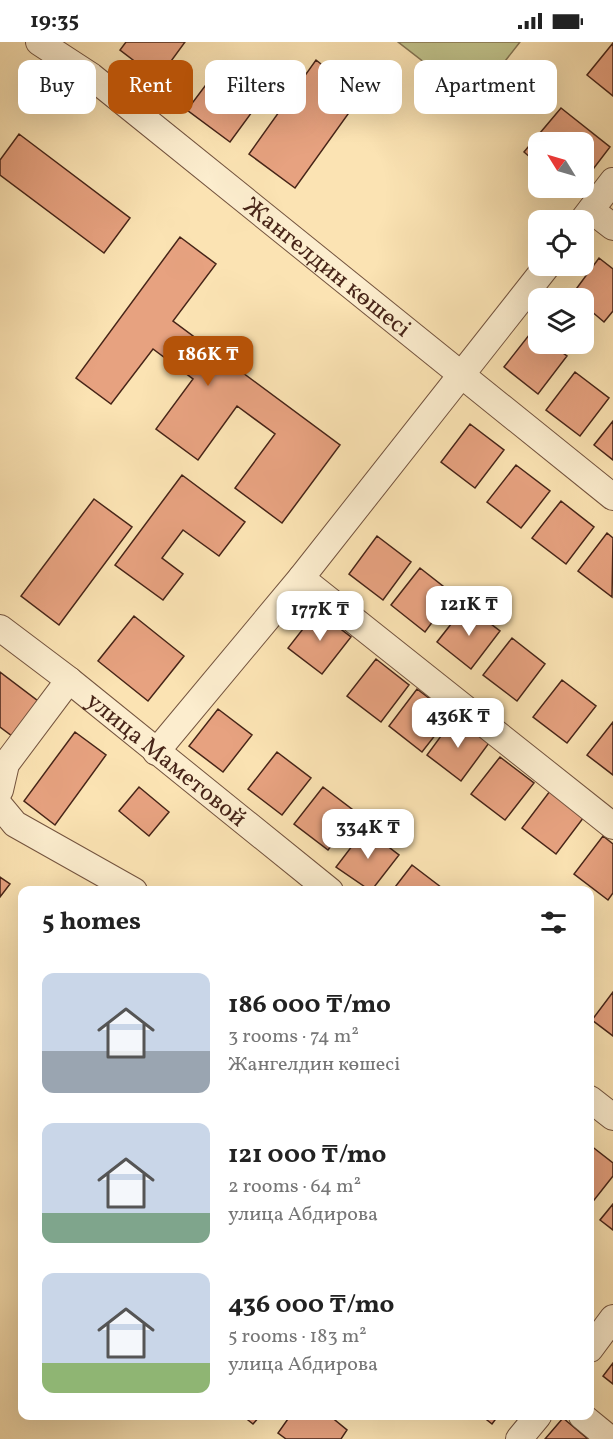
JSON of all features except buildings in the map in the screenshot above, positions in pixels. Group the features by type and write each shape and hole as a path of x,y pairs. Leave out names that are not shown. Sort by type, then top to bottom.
{"street":[{"name":"Жангелдин көшесі","path":"39,42 91,76 613,497"},
{"path":"591,210 613,181"},
{"path":"594,218 613,227"},
{"path":"156,752 301,578 539,276"},
{"path":"301,578 613,826"},
{"name":"улица Маметовой","path":"0,628 69,680 324,886"},
{"path":"0,790 6,764 69,680"},
{"path":"0,806 15,824 125,886"},
{"path":"594,1101 613,1117"},
{"path":"594,1344 613,1318"},
{"path":"519,1439 535,1420"},
{"path":"587,1420 609,1439"}],"green space":[{"path":"398,42 520,42 506,60 421,60"}]}
